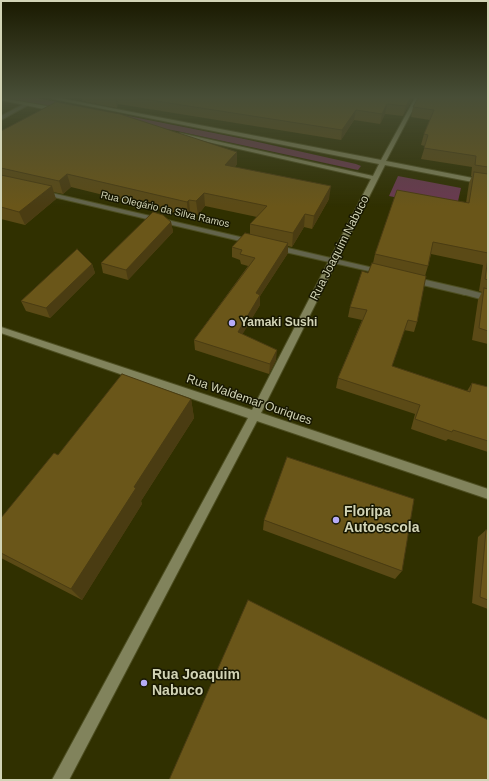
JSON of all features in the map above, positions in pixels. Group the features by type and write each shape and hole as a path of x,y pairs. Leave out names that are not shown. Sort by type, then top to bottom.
{"main road":[{"path":"178,134 375,178"},
{"path":"239,134 488,183"},
{"name":"Rua Joaquim Nabuco","path":"60,780 239,447 398,134"},
{"path":"242,148 252,137"},
{"name":"Rua Waldemar Ouriques","path":"1,330 488,494"}],"street":[{"name":"Rua Olegário da Silva Ramos","path":"32,190 263,244"},
{"path":"271,246 388,274"},
{"path":"404,277 488,298"}],"shaded area":[{"path":"193,134 221,134 249,140 356,164 361,166 358,170"},
{"path":"398,176 461,188 456,210 389,196"}],"building":[{"path":"1,134 183,134 237,152 225,165 331,186 314,216 305,214 293,233 250,224 267,206 204,193 196,201 189,200 187,202 67,174 59,181 1,168"},
{"path":"426,134 488,134 488,167 475,165 476,156 424,148 428,135"},
{"path":"474,172 488,174 488,253 433,242 428,266 375,254 397,190 469,203"},
{"path":"1,175 52,186 19,212 1,207"},
{"path":"153,212 163,215 171,222 126,270 101,263"},
{"path":"245,233 288,243 256,293 260,295 238,332 277,350 270,364 194,340 255,258 240,254 242,250 232,247"},
{"path":"77,249 92,264 46,308 21,301"},
{"path":"488,258 488,280 485,279"},
{"path":"372,263 426,276 417,322 408,320 392,366 470,392 472,383 488,387 488,441 453,430 452,432 415,419 420,405 338,378 367,310 350,307 362,271 368,273"},
{"path":"484,288 488,289 488,331 479,328"},
{"path":"122,374 191,399 134,487 136,488 71,589 1,553 1,518 54,453 58,455"},
{"name":"Floripa Autoescola","path":"287,457 414,499 402,571 264,520"},
{"path":"486,530 488,530 488,600 480,597"},
{"path":"248,600 488,720 488,780 169,780"}],"place":[{"name":"Yamaki Sushi","path":"232,323"},
{"name":"Floripa Autoescola","path":"336,520"},
{"name":"Rua Joaquim Nabuco","path":"144,683"}]}
